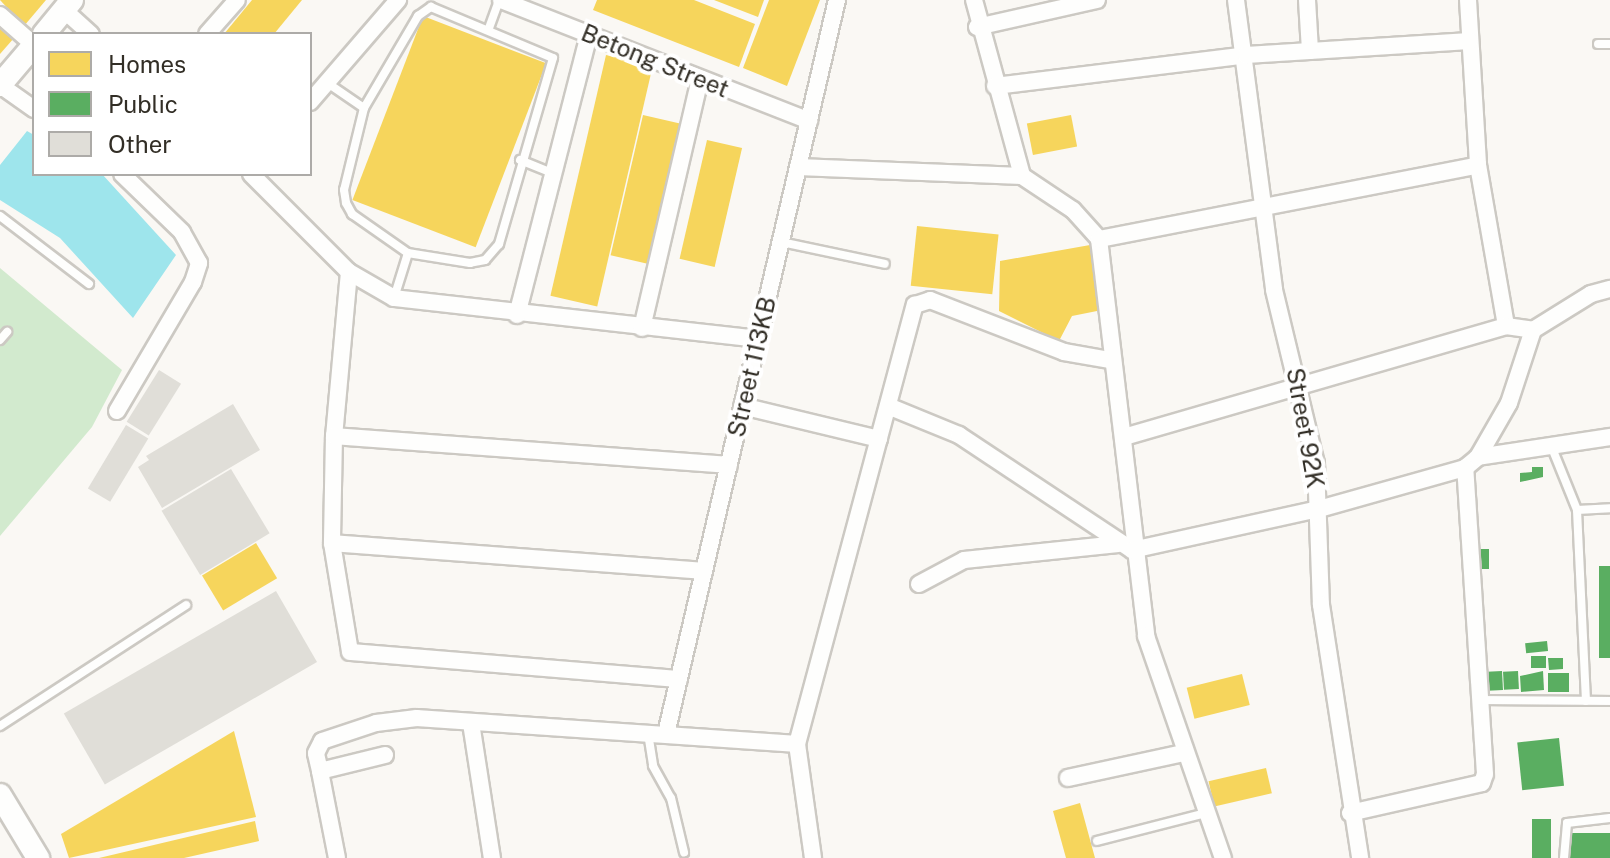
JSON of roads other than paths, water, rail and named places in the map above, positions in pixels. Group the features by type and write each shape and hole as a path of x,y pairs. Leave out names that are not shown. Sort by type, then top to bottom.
{"street":[{"path":"209,32 237,0"},
{"path":"312,100 398,0"},
{"name":"Betong Street","path":"500,0 523,4 589,35 809,121"},
{"name":"Street 113KB","path":"666,734 837,0"},
{"path":"974,0 977,27 1022,176"},
{"path":"977,27 1097,0"},
{"name":"Street 92K","path":"1236,0 1246,55 1261,206 1274,290 1316,463 1321,605 1350,813 1360,858"},
{"path":"1307,0 1310,51"},
{"path":"1468,0 1478,165 1506,326"},
{"path":"46,32 68,5 89,32"},
{"path":"0,15 32,43"},
{"path":"517,315 589,35"},
{"path":"995,86 1246,55 1470,41"},
{"path":"32,47 0,85 32,108"},
{"path":"642,328 700,79"},
{"path":"1099,239 1478,165"},
{"path":"798,167 1022,176 1073,210 1099,239 1110,360 1124,437 1125,547 1146,636 1184,753 1223,858"},
{"path":"117,411 193,282 199,263 182,232 124,176"},
{"path":"253,176 349,272 394,298 517,315 758,339"},
{"path":"349,272 334,436 332,543 346,645 357,655 679,679"},
{"path":"1350,813 1482,783 1482,700 1472,463 1509,403 1533,330 1591,294 1610,289"},
{"path":"813,858 797,744 919,302 930,300 1064,352 1110,360"},
{"path":"1124,437 1299,383 1506,326 1533,330"},
{"path":"742,406 879,439"},
{"path":"888,406 959,435 1056,496 1125,547"},
{"path":"334,436 729,465"},
{"path":"919,584 964,560 1125,547 1319,509 1472,463 1610,437"},
{"path":"332,543 704,571"},
{"path":"337,858 316,753 322,741 376,723 417,718 797,744"},
{"path":"471,723 492,858"},
{"path":"1068,778 1184,753"},
{"path":"320,771 385,755"},
{"path":"0,795 38,858"}],"lane":[{"path":"489,28 500,0"},
{"path":"425,9 489,28 553,58 520,160 499,244 485,260 470,263 408,253 352,214 346,203 344,190 364,108 425,9"},
{"path":"1598,44 1610,44"},
{"path":"326,82 364,108"},
{"path":"520,160 553,173"},
{"path":"0,216 89,284"},
{"path":"781,242 885,264"},
{"path":"394,298 408,253"},
{"path":"1552,448 1577,510 1586,701"},
{"path":"1577,510 1610,508"},
{"path":"0,726 186,605"},
{"path":"1482,700 1610,701"},
{"path":"648,733 653,766 671,798 684,852"},
{"path":"1097,841 1206,813"},
{"path":"1564,858 1564,831 1571,820 1610,818"}],"water":[{"path":"27,131 32,134 32,176 104,176 176,255 133,318 60,238 0,200 0,165"}]}
